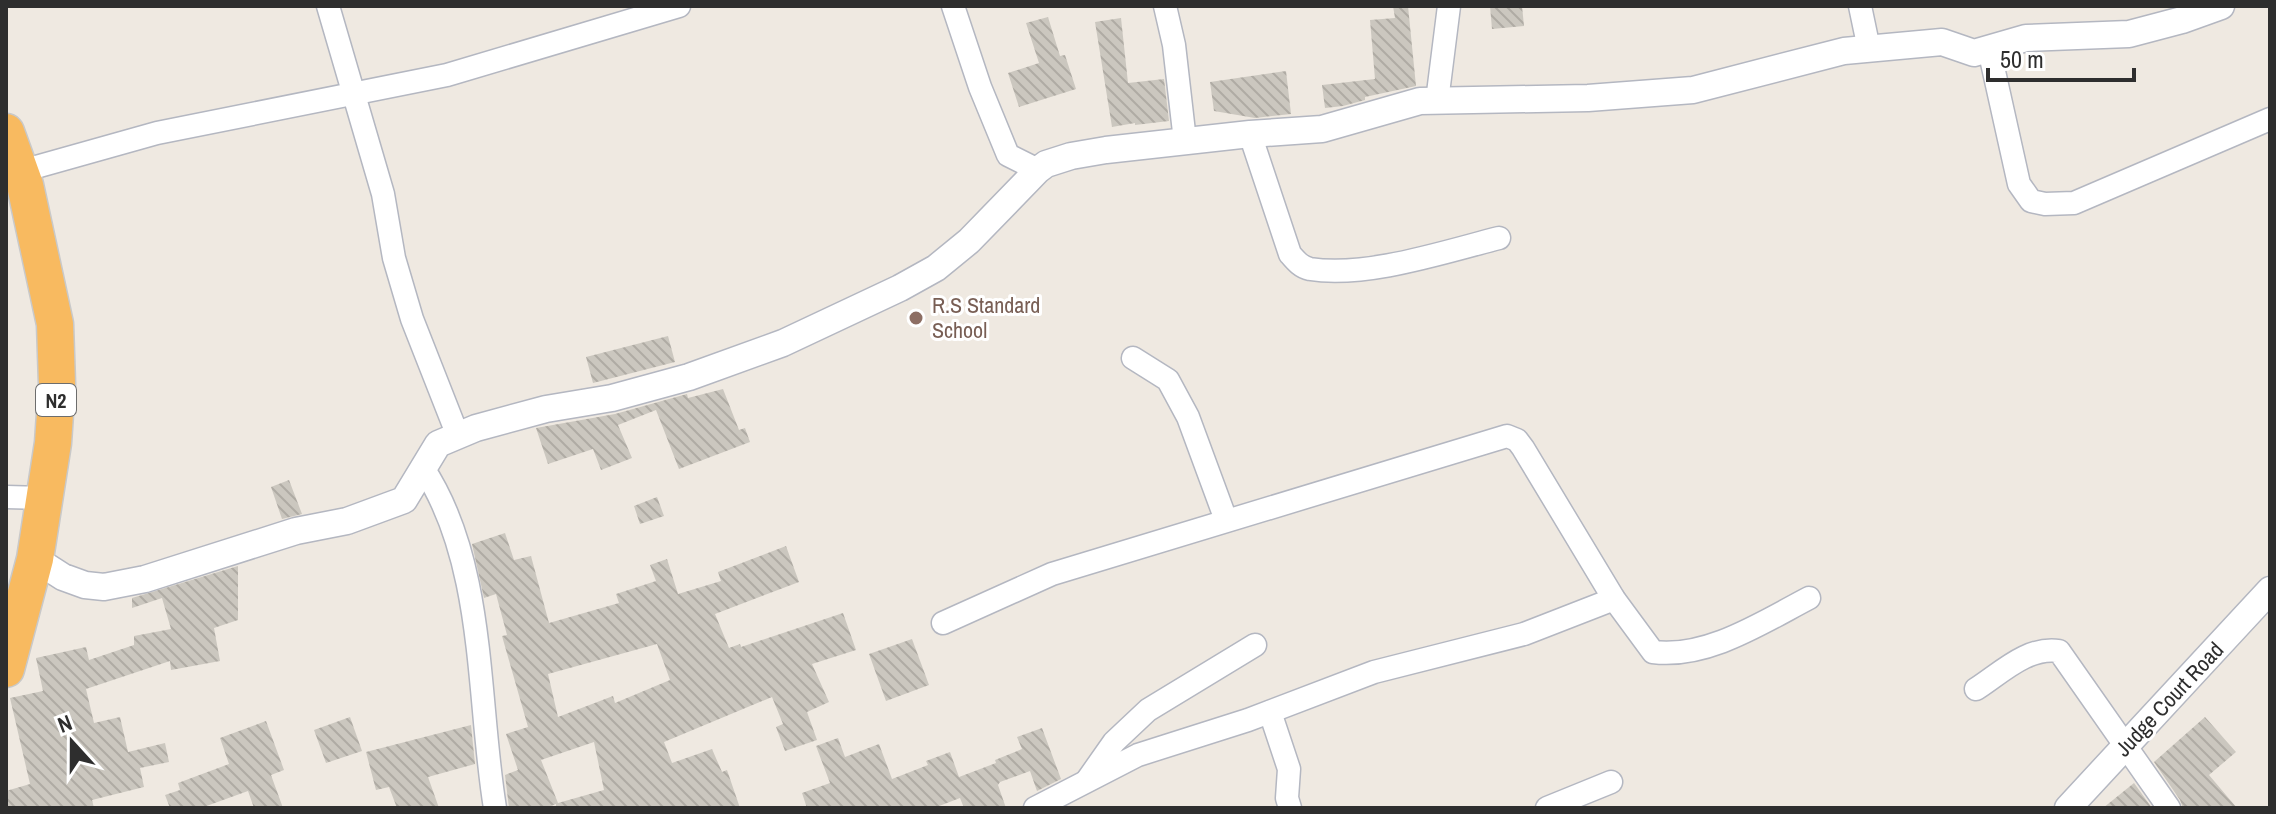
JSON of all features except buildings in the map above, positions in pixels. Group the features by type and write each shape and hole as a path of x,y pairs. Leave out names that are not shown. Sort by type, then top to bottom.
{"highway":[{"name":"N2","path":"6,132 13,173 55,324 57,384 53,443 35,559 6,669"}],"street":[{"path":"328,6 383,194 398,273 412,319 458,436"},
{"path":"13,173 157,133 447,75 679,6"},
{"path":"953,6 980,87 1008,155 1038,170"},
{"path":"1165,6 1174,45 1185,141"},
{"path":"1437,101 1449,6"},
{"path":"1860,6 1869,49"},
{"path":"35,559 63,577 85,585 104,587 145,579 296,531 347,521 396,504 404,500 438,444 546,409 612,398 689,377 783,343 852,313 936,268 969,241 1038,170 1071,156 1250,134 1322,129 1401,105 1437,101 1572,99 1693,90 1844,51 1942,42 1974,53 2026,38 2129,34 2221,6"},
{"path":"1989,49 2019,184 2031,201 2074,203 2270,119"},
{"path":"1250,134 1290,254 1300,265 1309,269 1353,269 1405,262 1499,238"},
{"path":"1133,358 1168,380 1188,417 1226,520"},
{"path":"943,623 1052,574 1507,436 1517,440 1523,448 1614,599 1653,652 1665,653 1724,642 1809,598"},
{"path":"423,468 438,490 452,527 476,619 486,751 495,808"},
{"path":"6,497 44,498"},
{"name":"Judge Court Road","path":"2068,808 2270,590"},
{"path":"1035,808 1138,755 1270,712 1374,672 1524,634 1614,599"},
{"path":"1088,780 1114,742 1148,710 1255,645"},
{"path":"1976,689 2027,656 2045,649 2059,651 2169,808"},
{"path":"1270,712 1289,769 1287,798 1290,808"},
{"path":"1547,808 1611,782"}],"place":[{"name":"R.S Standard School","path":"916,318"}]}
